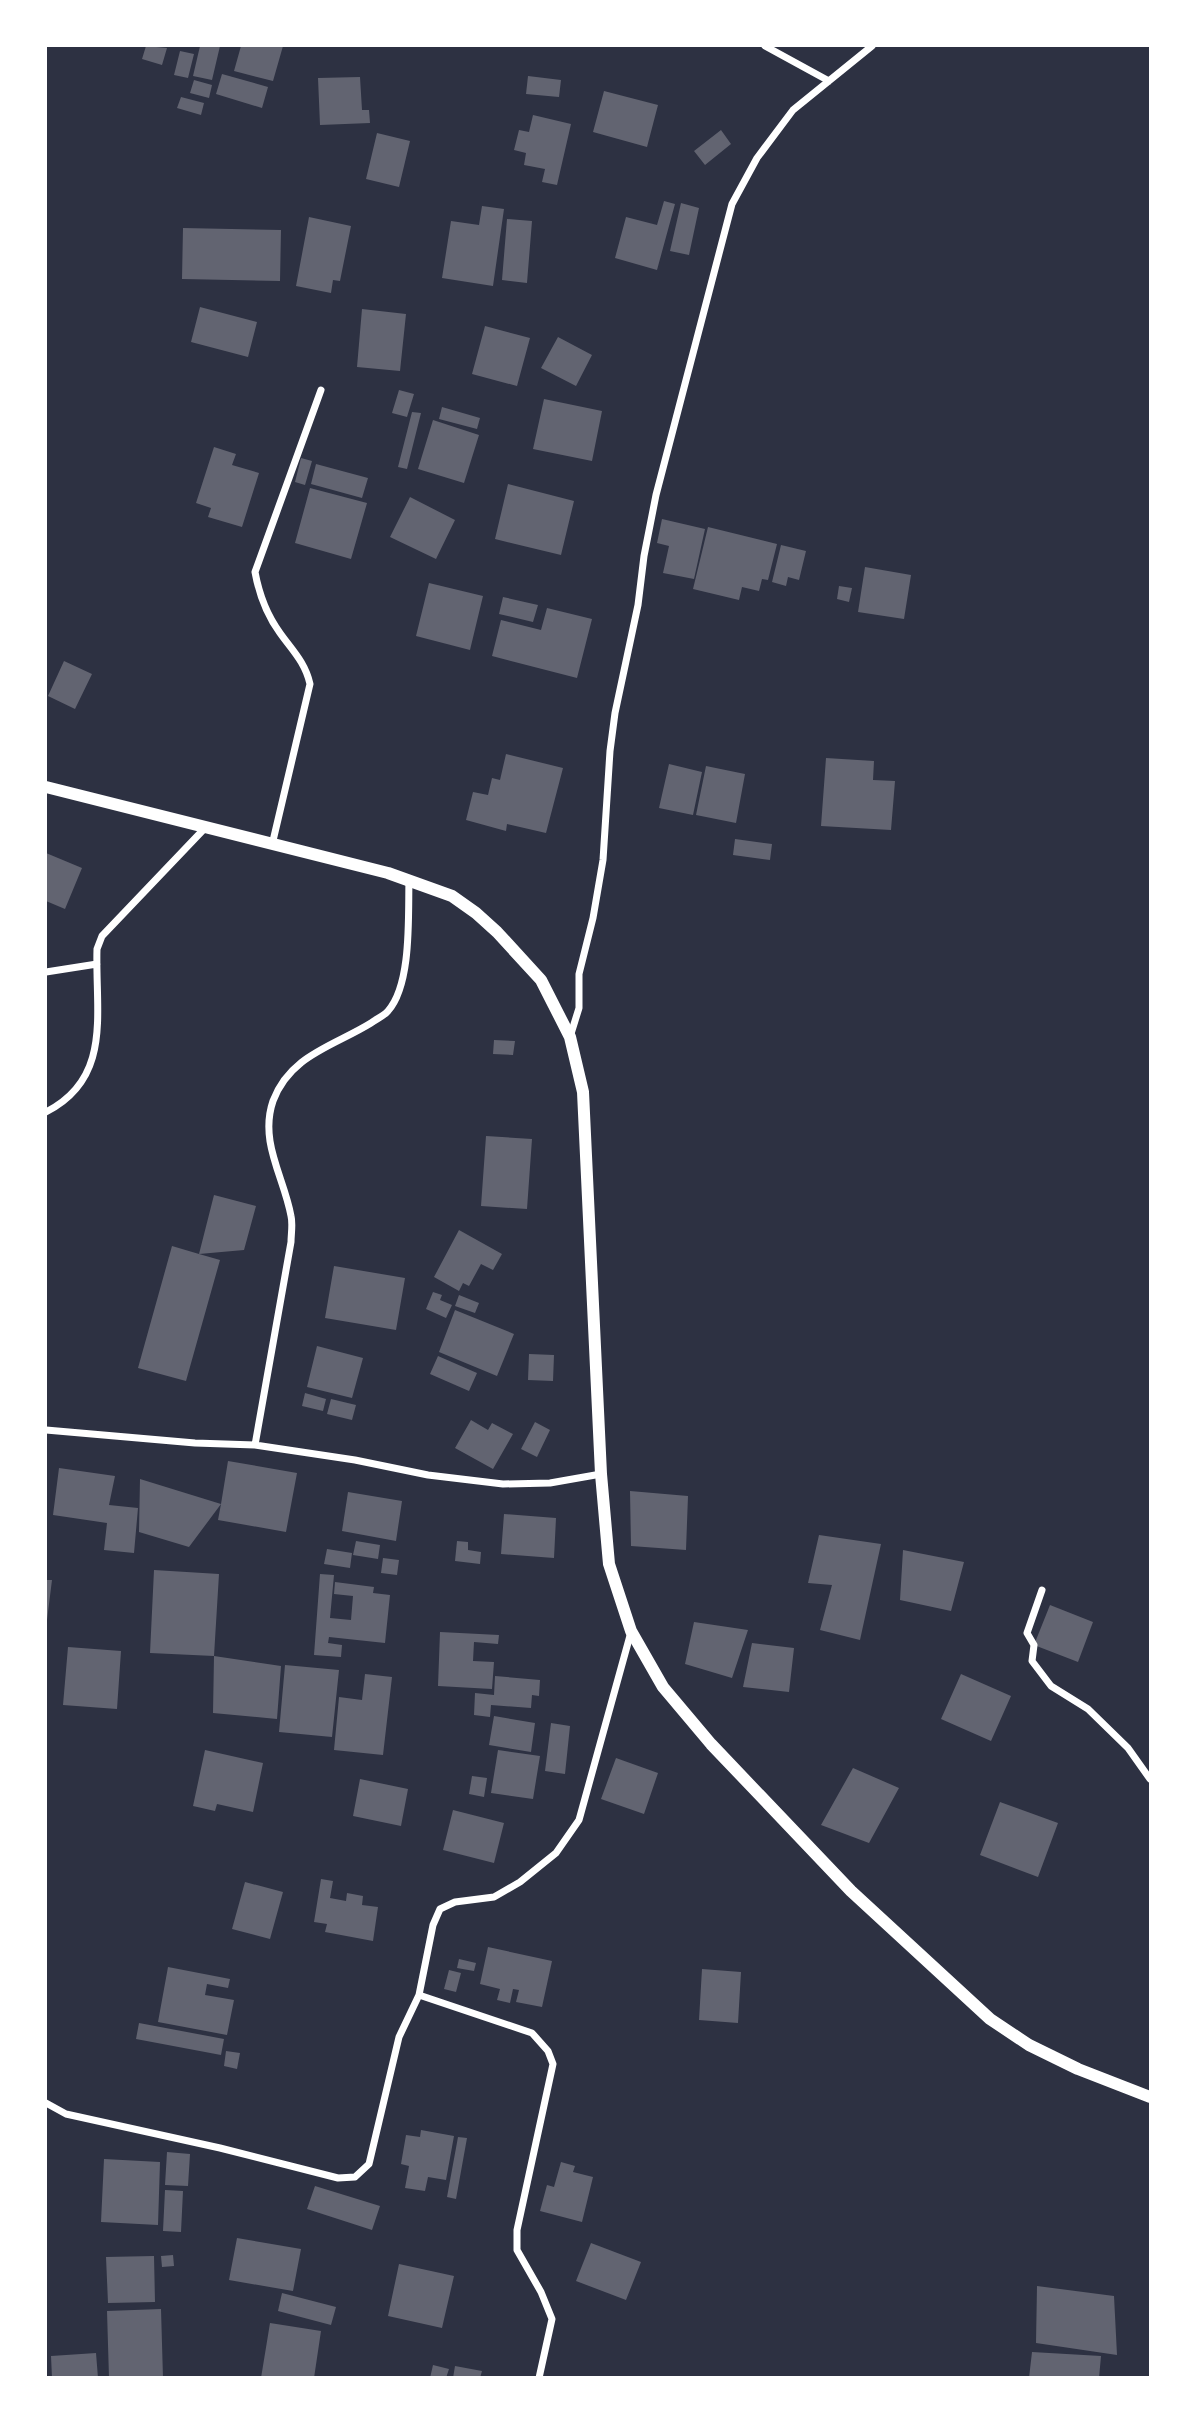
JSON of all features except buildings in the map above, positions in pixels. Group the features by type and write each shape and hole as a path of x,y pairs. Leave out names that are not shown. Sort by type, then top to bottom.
{"street":[{"path":"765,46 829,81"},
{"path":"570,1037 579,1008 579,974 593,918 603,860 612,738 638,605 644,556 656,495 732,204 757,158 793,110 872,46"},
{"path":"272,845 310,684 306,668 279,632 260,597 255,572 321,390"},
{"path":"46,787 388,873 452,896 497,932 541,981 570,1037 583,1092 600,1474 609,1564 631,1631 663,1687 711,1744 851,1891 990,2019 1029,2045 1078,2069 1150,2097"},
{"path":"46,1112 61,1105 78,1087 88,1073 95,1055 97,949 102,936 205,828"},
{"path":"255,1445 273,1331 291,1242 291,1216 270,1146 273,1101 288,1076 307,1056 388,1012 398,993 403,974 408,941 409,880"},
{"path":"46,972 97,964"},
{"path":"46,1430 195,1443 255,1445 355,1460 428,1475 503,1484 550,1483 600,1474"},
{"path":"1042,1590 1027,1633 1034,1644 1032,1661 1051,1686 1088,1709 1128,1748 1150,1779"},
{"path":"46,2103 66,2115 220,2148 338,2178 355,2177 369,2164 399,2037 419,1995 433,1925 440,1909 455,1902 494,1897 520,1882 556,1853 579,1820 631,1631"},
{"path":"419,1995 532,2033 548,2052 553,2064 517,2230 517,2250 541,2292 552,2319 539,2378"}]}
